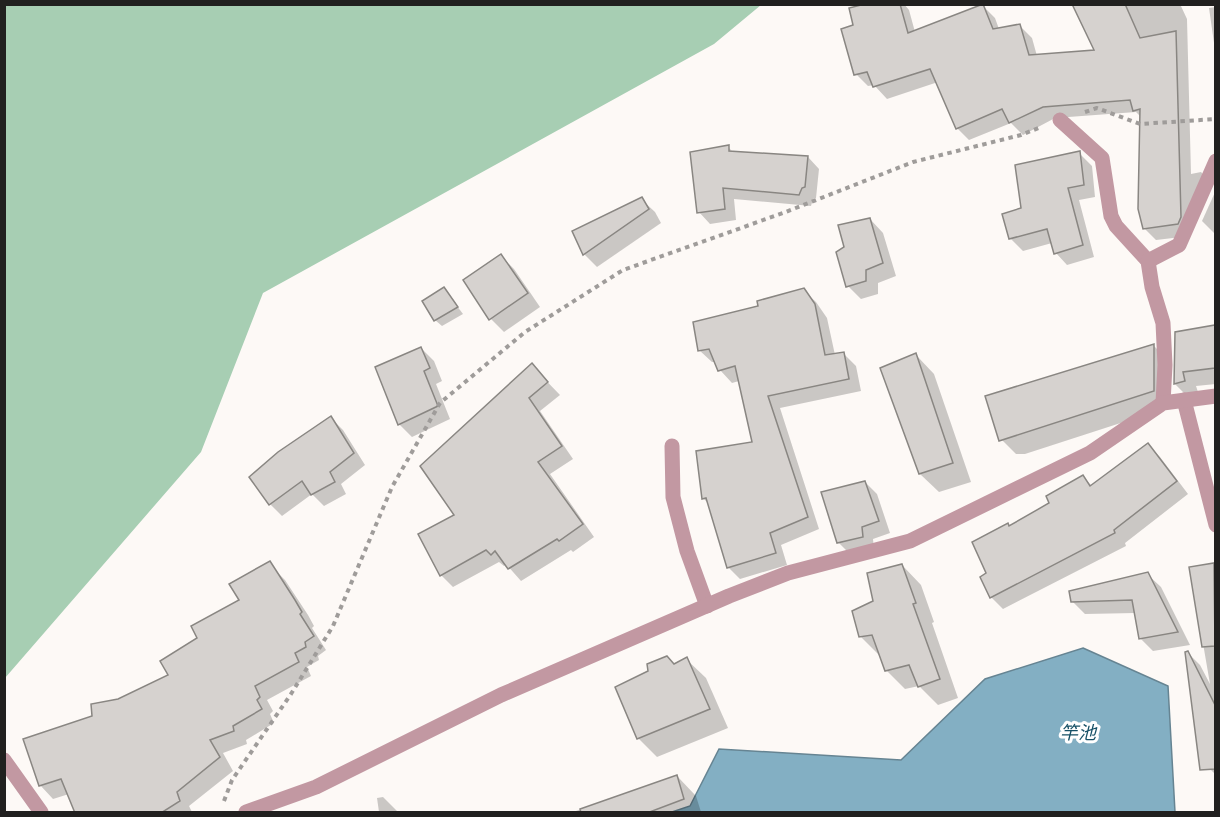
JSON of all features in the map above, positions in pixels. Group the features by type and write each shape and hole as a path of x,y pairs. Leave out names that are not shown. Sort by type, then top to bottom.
{"street":[{"path":"1060,120 1102,158 1111,216 1116,226 1148,261 1152,287 1163,323 1166,365 1163,403"},
{"path":"1148,261 1179,244 1215,161"},
{"path":"246,813 316,787 501,695 707,606 788,573 910,540 1090,453 1163,403 1215,396"},
{"path":"1184,400 1215,525"},
{"path":"672,446 673,497 687,551 707,606"},
{"path":"4,760 40,813"}],"path":[{"path":"224,802 232,780 333,627 392,487 440,403 525,332 623,270 783,213 913,162 1021,135 1096,108 1140,124 1215,119"}],"green space":[{"path":"5,4 761,5 714,44 263,293 201,452 5,678"}],"water":[{"name":"竿池","path":"1083,648 1168,686 1175,812 672,812 690,806 719,749 901,760 985,679"}],"building":[{"path":"865,4 900,4 908,33 983,4 993,29 1020,24 1029,55 1094,50 1072,4 1125,4 1140,38 1176,31 1181,217 1178,224 1143,229 1138,209 1140,109 1133,111 1130,100 1043,107 1009,123 1002,109 956,129 930,69 873,87 867,72 854,75 841,29 853,25 849,8"},
{"path":"729,145 729,151 808,156 805,187 799,195 723,188 725,209 697,213 690,152"},
{"path":"1080,151 1084,185 1068,188 1083,245 1054,254 1047,229 1009,239 1002,214 1021,208 1015,165"},
{"path":"642,197 649,209 583,255 572,231"},
{"path":"870,218 883,263 866,270 866,281 846,287 836,252 844,247 838,225"},
{"path":"501,254 528,293 489,320 463,280"},
{"path":"444,287 458,307 434,321 422,301"},
{"path":"804,288 815,304 825,355 844,352 849,379 768,396 808,517 770,533 776,553 727,568 706,498 702,499 696,451 752,442 735,366 718,371 709,349 698,351 693,322 758,306 757,301"},
{"path":"1215,325 1215,368 1183,372 1185,381 1174,384 1175,332"},
{"path":"1154,344 1154,391 999,441 985,396"},
{"path":"421,347 430,368 424,371 438,406 398,425 375,367"},
{"path":"916,353 953,463 919,474 880,368"},
{"path":"532,363 548,382 529,398 562,446 538,462 583,524 559,541 557,539 508,569 495,551 491,555 486,550 440,576 418,534 454,515 420,466"},
{"path":"331,416 354,453 330,472 335,482 311,495 302,481 269,505 249,477 278,452"},
{"path":"1148,443 1177,481 1114,530 1115,533 990,598 980,577 986,573 972,542 1008,523 1009,526 1049,503 1046,496 1083,475 1090,486"},
{"path":"865,481 879,521 862,527 863,537 837,543 821,492"},
{"path":"270,561 295,600 302,612 300,614 314,636 305,642 306,647 295,653 299,662 255,686 260,697 257,700 262,709 233,726 234,731 210,740 220,757 177,792 180,801 161,813 75,813 61,779 39,786 23,739 92,716 91,704 118,699 168,675 160,661 197,638 191,626 239,600 229,584"},
{"path":"1214,563 1215,646 1202,647 1189,567"},
{"path":"902,564 916,603 913,604 940,679 918,687 909,665 885,671 872,635 859,637 852,611 873,601 867,573"},
{"path":"1148,572 1178,632 1139,639 1132,600 1071,602 1069,591"},
{"path":"1188,651 1215,705 1215,769 1200,770 1185,652"},
{"path":"667,656 674,664 687,657 710,709 637,739 615,687 648,671 647,664"},
{"path":"677,775 684,799 647,813 581,813 580,809"}]}
